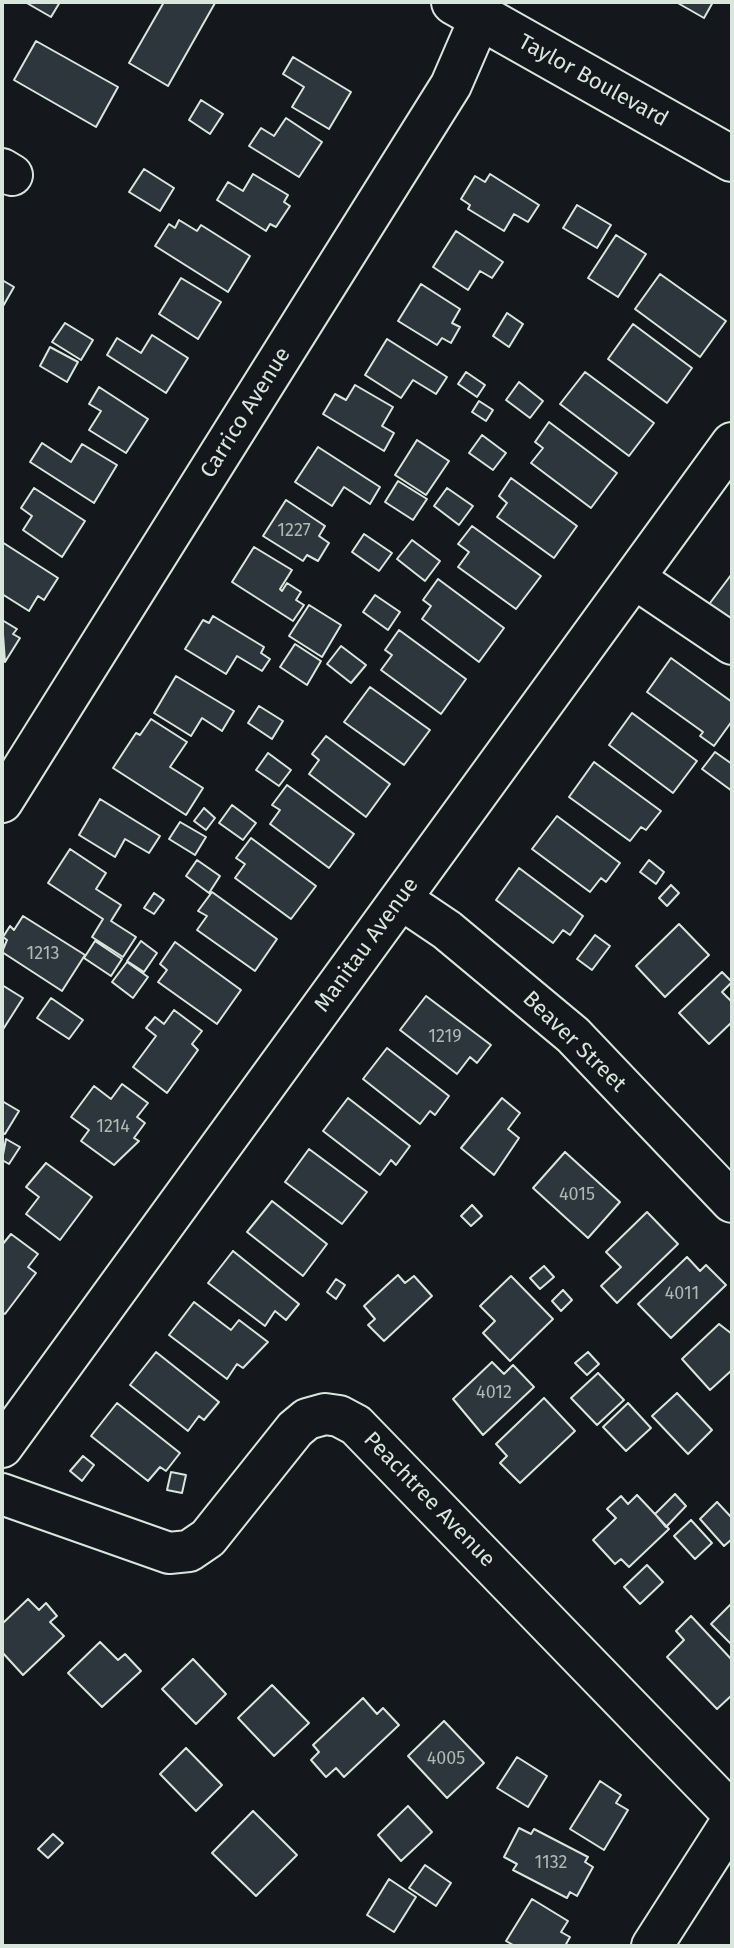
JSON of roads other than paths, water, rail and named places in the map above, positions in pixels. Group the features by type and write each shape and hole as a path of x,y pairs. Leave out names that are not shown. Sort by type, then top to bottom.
{"main road":[{"name":"Taylor Boulevard","path":"467,10 732,159"}],"street":[{"name":"Carrico Avenue","path":"2,802 451,85 467,10"},
{"name":"Manitau Avenue","path":"2,1447 732,443"},
{"path":"634,578 732,644"},
{"name":"Beaver Street","path":"401,899 447,930 573,1035 732,1202"},
{"name":"Peachtree Avenue","path":"2,1494 169,1553 189,1551 208,1538 295,1429 307,1419 325,1414 339,1416 356,1425 732,1813"},
{"path":"652,1946 732,1821"}]}
